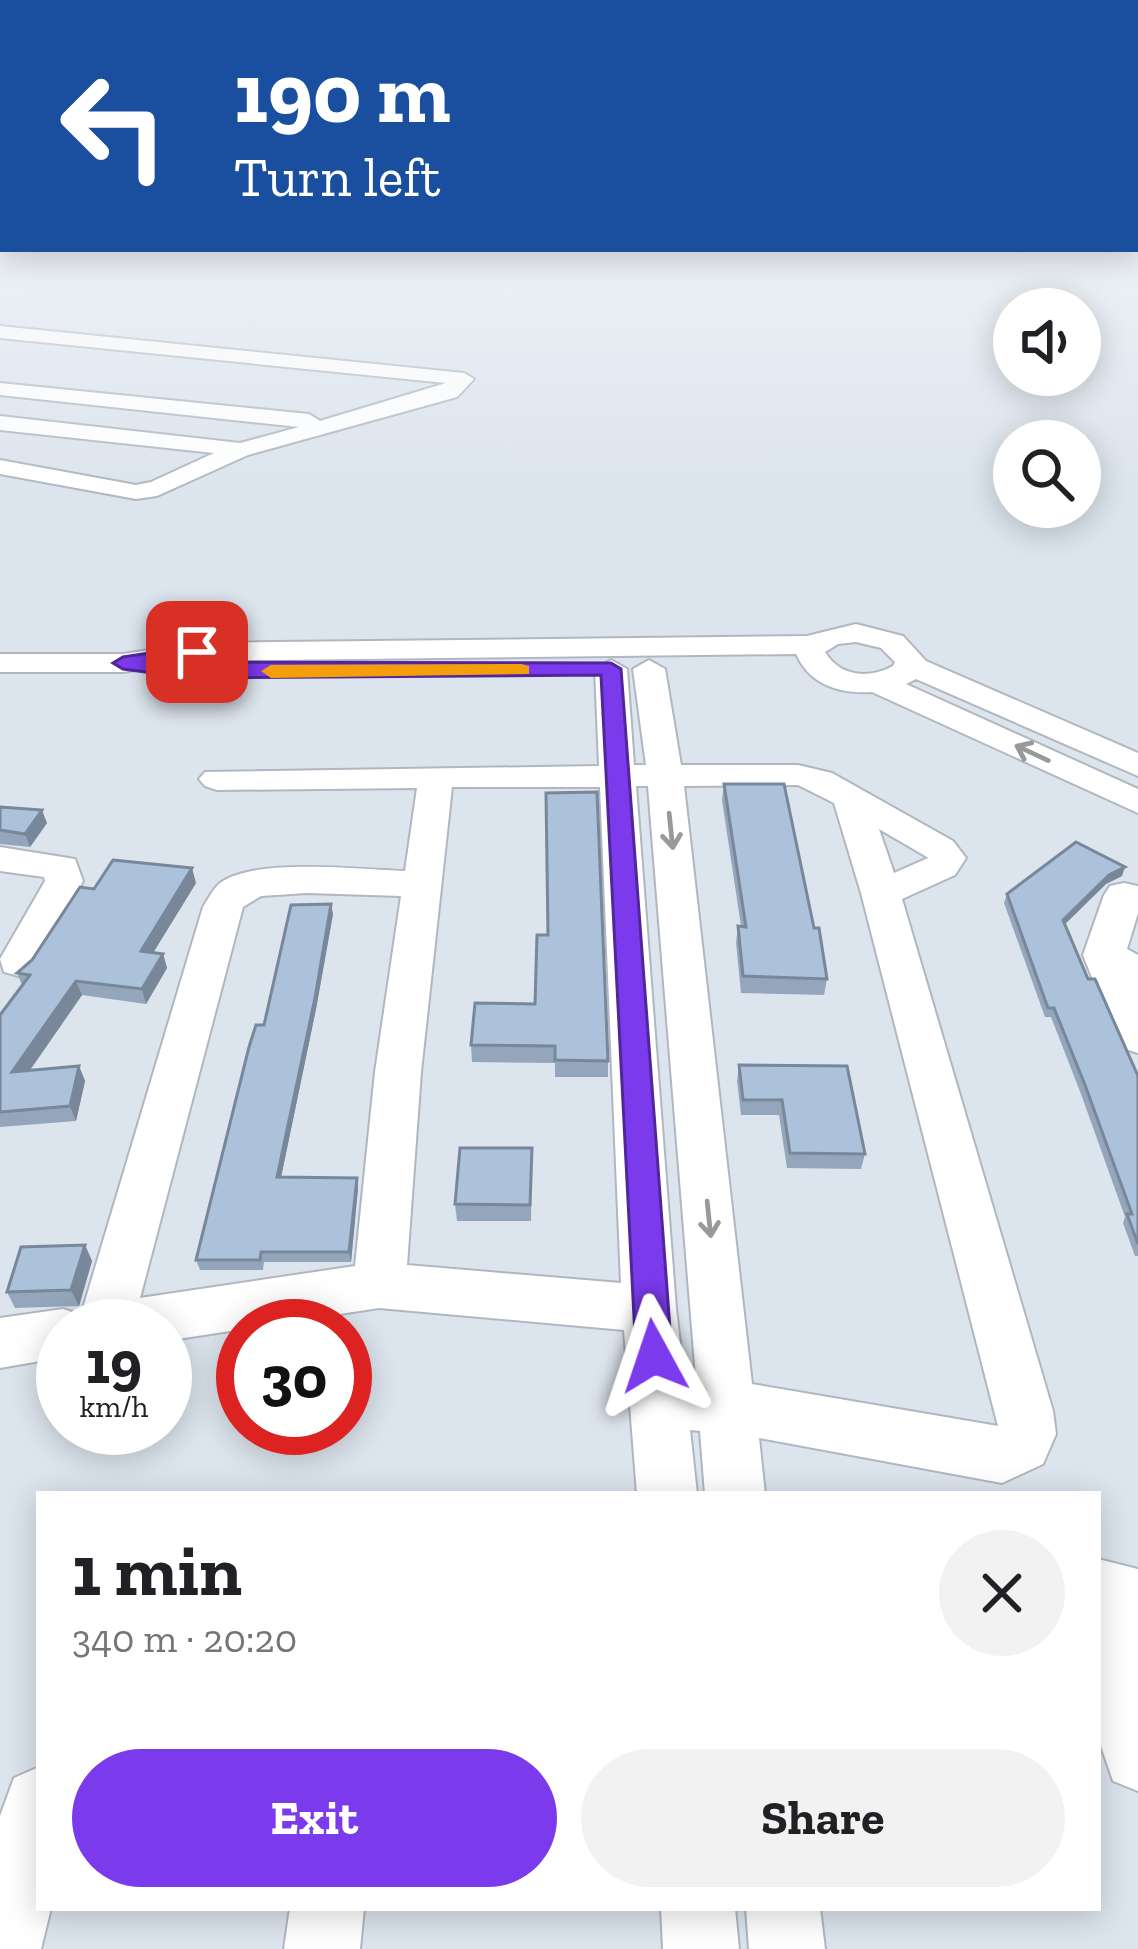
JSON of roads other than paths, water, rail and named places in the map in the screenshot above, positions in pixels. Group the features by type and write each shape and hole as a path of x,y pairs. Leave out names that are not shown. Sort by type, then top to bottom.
{"street":[{"path":"0,332 464,379 449,392 240,450 168,484 136,492 0,467"},
{"path":"0,467 192,350"},
{"path":"0,388 326,423"},
{"path":"345,394 416,402"},
{"path":"0,423 240,450"},
{"path":"0,663 123,663 191,671 630,669 814,656 831,636 869,635 901,647 910,665 1138,766"},
{"path":"123,663 197,652 814,656 849,682 878,683 900,677 910,665"},
{"path":"630,669 735,1491"},
{"path":"878,683 1138,802"},
{"path":"642,775 649,1310 667,1491"},
{"path":"217,779 798,775 820,780 940,849 946,858 941,867 881,893"},
{"path":"380,1285 398,1072 436,776"},
{"path":"659,1402 727,1406 1003,1456 1019,1451 1025,1443 1024,1411 851,800"},
{"path":"0,860 61,867 64,880 6,972"},
{"path":"115,1299 224,907 232,893 282,884 424,884"},
{"path":"1124,895 1121,963 1138,1037"},
{"path":"192,1313 380,1285 649,1310"},
{"path":"0,1343 36,1337"},
{"path":"1101,1592 1138,1601"},
{"path":"1101,1629 1138,1756"},
{"path":"4,1949 21,1840"},
{"path":"322,1949 327,1911"},
{"path":"698,1911 701,1949"},
{"path":"783,1911 788,1949"}]}
